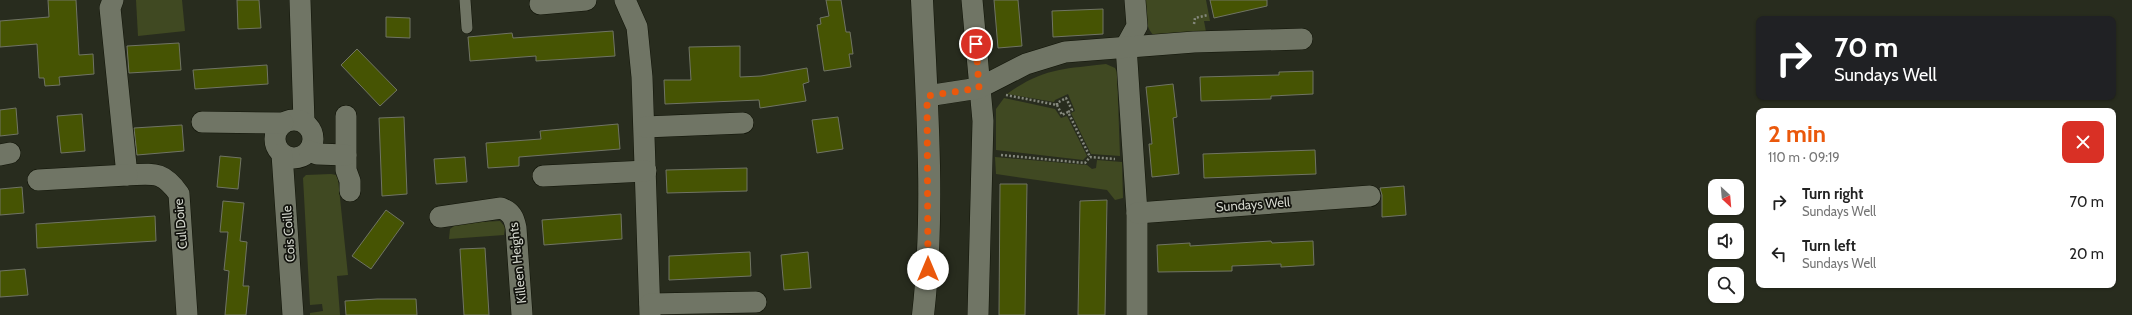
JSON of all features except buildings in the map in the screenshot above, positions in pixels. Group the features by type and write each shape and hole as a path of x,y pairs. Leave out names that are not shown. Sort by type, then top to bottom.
{"main road":[{"path":"922,0 927,96 928,269 923,315"}],"street":[{"path":"113,0 110,8 127,175"},
{"path":"283,123 276,132 275,138 278,150 282,154 293,158 299,157 309,151 314,139 312,132 304,122 300,0"},
{"path":"540,4 586,0"},
{"path":"625,0 637,27 645,127 647,262 650,310 756,302"},
{"path":"972,0 983,121 978,315"},
{"path":"1135,0 1137,26 1126,46 1137,212 1137,315"},
{"path":"927,96 979,88 1026,64 1049,55 1126,46 1302,40"},
{"path":"346,116 346,155 350,191"},
{"path":"202,122 283,123 294,120 304,122"},
{"path":"645,127 743,123"},
{"path":"309,151 317,154 346,155"},
{"name":"Cois Coille","path":"282,154 293,315"},
{"path":"543,176 646,171"},
{"name":"Cul Doire","path":"38,180 157,174 170,181 179,194 187,315"},
{"name":"Sundays Well","path":"1137,212 1370,196"},
{"name":"Killeen Heights","path":"440,217 501,208 508,210 512,215 516,228 522,315"}],"lane":[{"path":"465,0 467,28"}],"path":[{"path":"1008,90 1002,95 1057,105"},
{"path":"1066,98 1072,110 1062,115 1057,105 1057,103 1066,98"},
{"path":"1068,112 1090,157"},
{"path":"982,153 1085,163 1090,157"},
{"path":"1090,157 1134,161"}],"green space":[{"path":"136,0 182,0 185,31 138,36"},
{"path":"1146,0 1206,0 1210,21 1204,21 1207,37 1157,38 1148,26 1146,16"},
{"path":"1106,64 1115,68 1117,72 1120,156 1091,154 1071,113 1075,111 1068,94 1055,100 1054,102 1007,94 1020,85 1043,74 1066,69"},
{"path":"1004,98 1055,109 1061,118 1067,116 1087,156 1083,160 996,150 996,109"},
{"path":"995,157 1087,165 1092,169 1096,168 1097,160 1122,162 1123,198 1115,200 1107,190 996,174"},
{"path":"306,175 336,175 338,179 348,275 337,276 340,315 310,315 310,313 323,311 322,304 310,305 303,178"},
{"path":"500,221 505,227 504,235 449,239 450,229 458,223"}],"route":[{"path":"928,269 927,96 979,88 976,44"}]}
